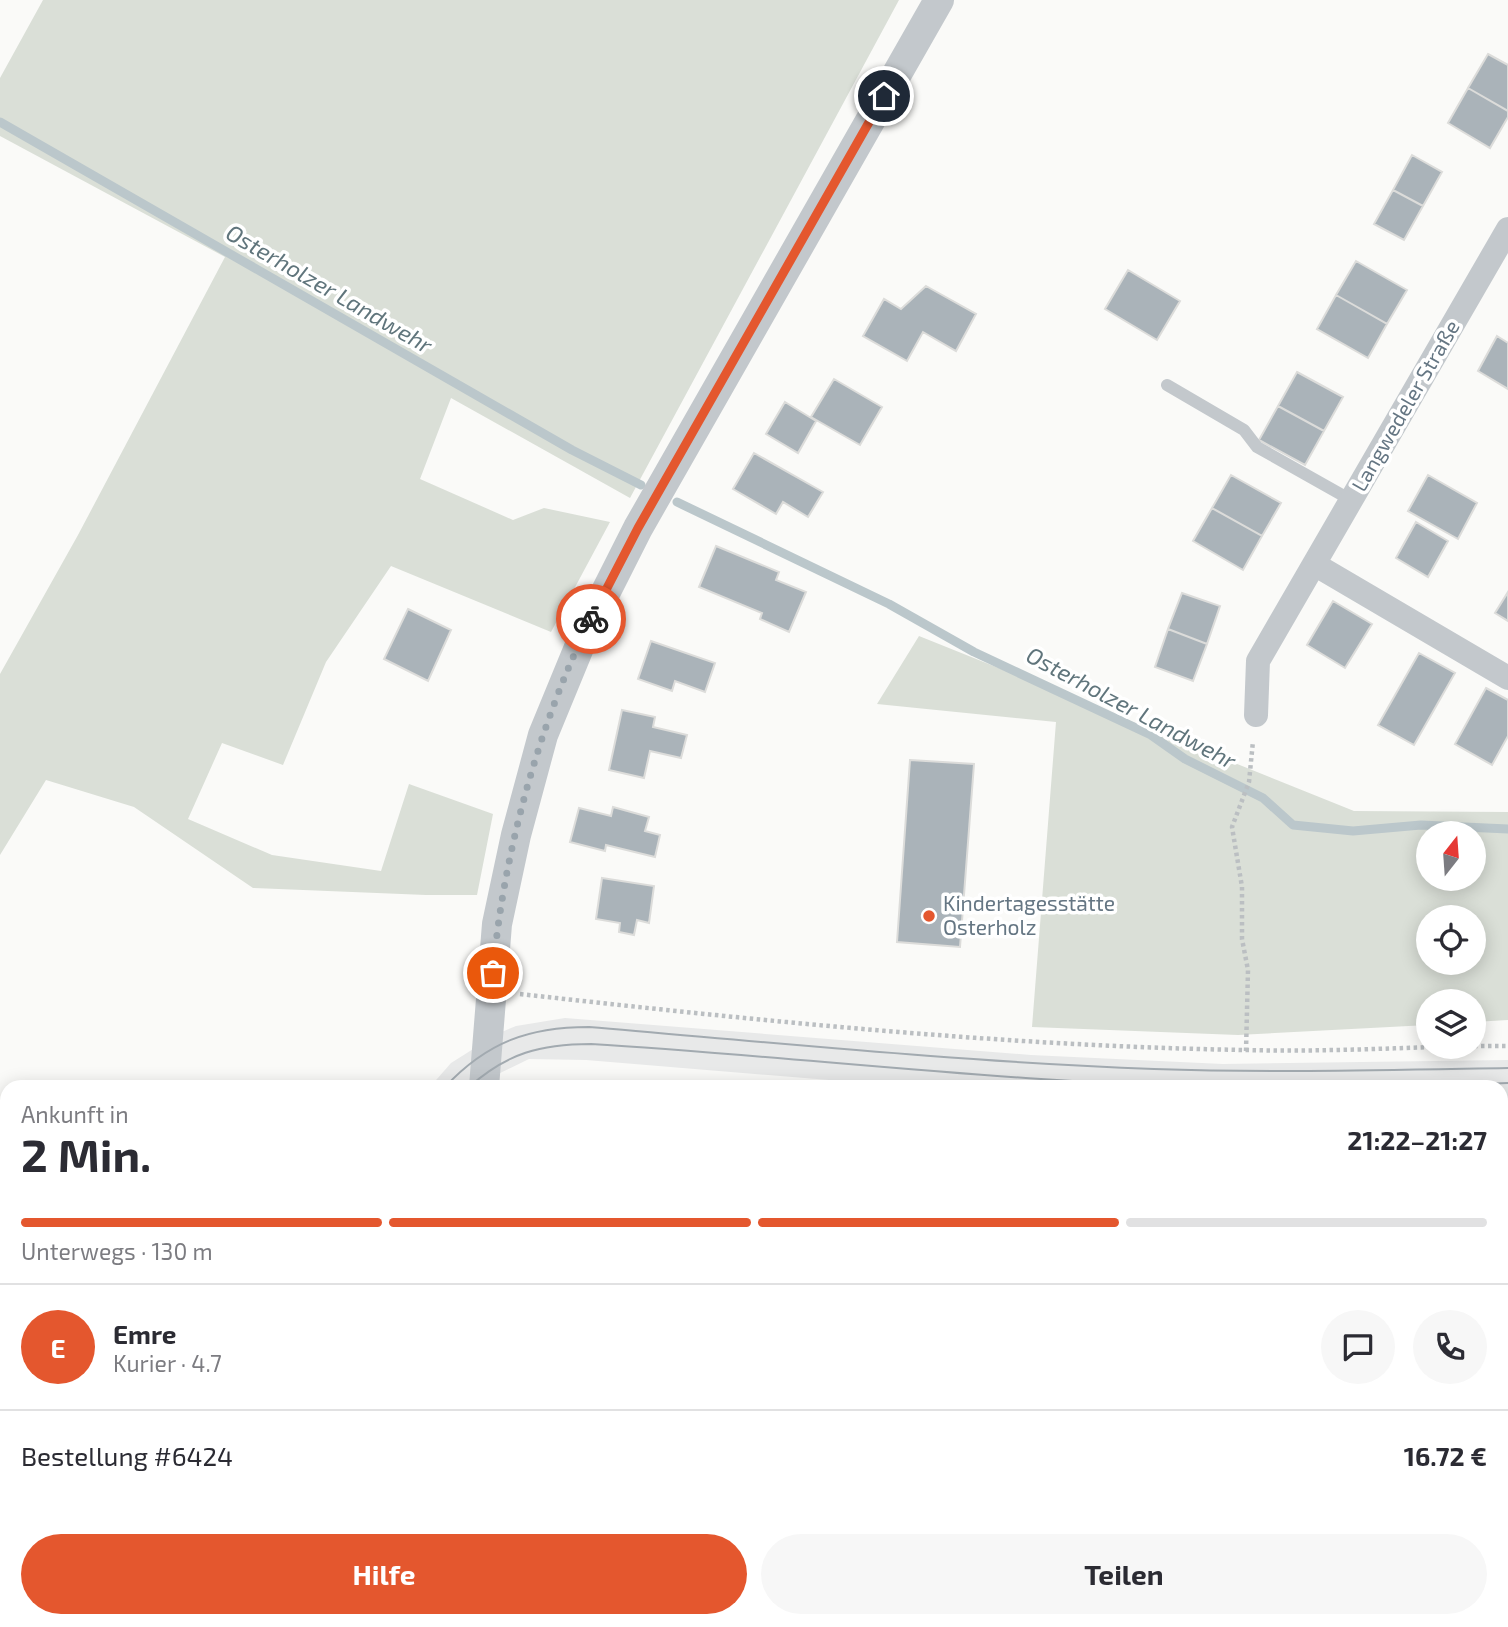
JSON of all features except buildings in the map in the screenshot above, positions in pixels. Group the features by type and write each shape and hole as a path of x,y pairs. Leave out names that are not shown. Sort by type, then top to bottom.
{"street":[{"path":"485,1080 497,924 516,835 543,735 584,633 638,528 939,0"},
{"name":"Langwedeler Straße","path":"1256,715 1258,662 1504,243"},
{"path":"1314,564 1508,678"}],"lane":[{"path":"1167,385 1244,430 1256,447 1351,500"}],"path":[{"path":"1247,1051 1248,970 1242,939 1242,887 1231,827 1249,782 1256,715"},
{"path":"492,990 776,1023 1092,1044 1247,1051 1416,1047"},
{"path":"1486,1046 1508,1046"}],"shaded area":[{"path":"43,0 899,0 630,498 451,398 420,479 513,520 544,508 610,522 551,632 391,566 326,662 283,765 222,743 188,819 272,855 381,871 409,784 493,814 477,895 253,888 134,807 46,780 0,855 0,674 78,535 225,257 0,136 0,78"},
{"path":"919,636 1354,811 1508,812 1508,1020 1486,1021 1486,989 1416,989 1416,1026 1238,1035 1032,1027 1056,722 877,704"},
{"path":"565,1018 1031,1055 1223,1064 1508,1060 1508,1080 829,1080 586,1060 529,1059 491,1080 436,1080 451,1063 497,1034 516,1026"}],"waterway":[{"name":"Osterholzer Landwehr","path":"0,122 572,450 641,485"},
{"name":"Osterholzer Landwehr","path":"677,502 889,604 974,652 1151,735 1185,759 1263,798 1293,825 1353,831 1421,825 1508,829"}],"tram line":[{"path":"452,1080 477,1059 510,1040 547,1030 589,1027 1083,1066 1242,1071 1508,1068"},
{"path":"477,1080 511,1058 540,1049 573,1044 671,1049 1055,1080"}],"way so far":[{"path":"493,973 497,924 516,835 543,735 591,619"}],"place":[{"name":"Kindertagesstätte Osterholz","path":"929,916"}],"route":[{"path":"591,619 638,528 884,96"}]}
